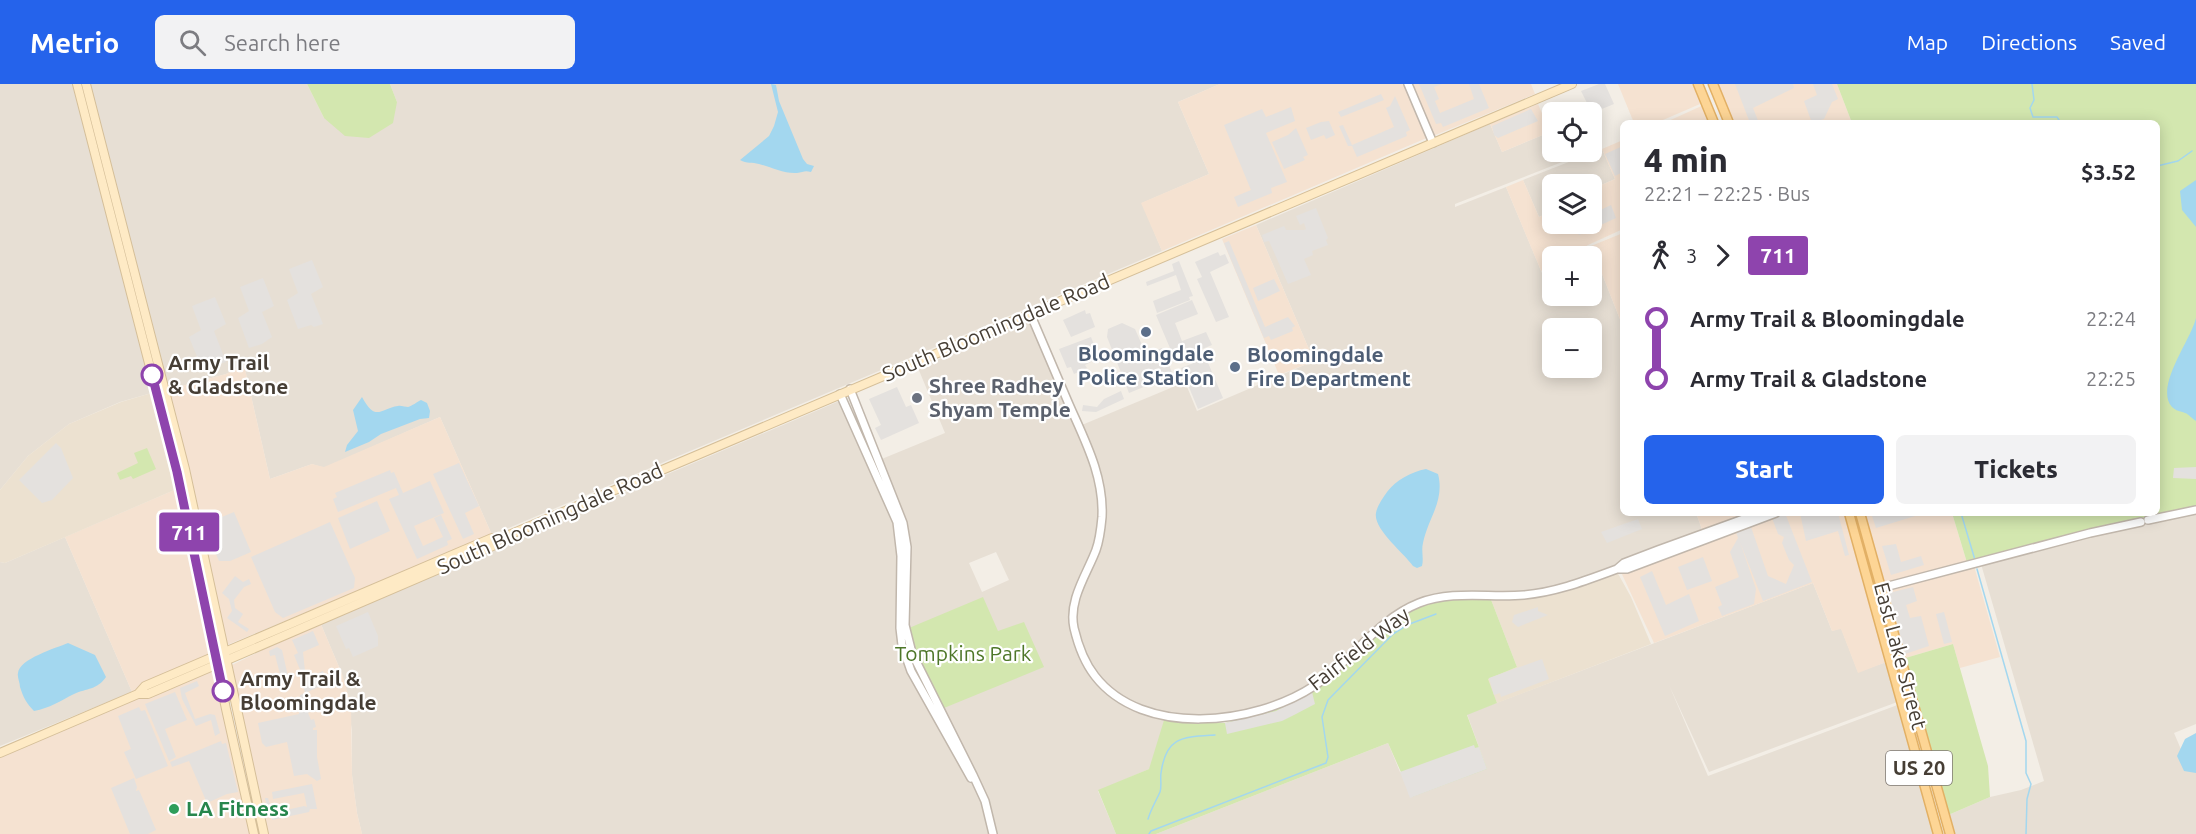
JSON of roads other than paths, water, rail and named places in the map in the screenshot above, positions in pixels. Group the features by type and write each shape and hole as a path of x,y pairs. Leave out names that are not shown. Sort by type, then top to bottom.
{"main road":[{"path":"77,84 103,164 185,469 264,834"},
{"path":"86,84 177,472 254,834"},
{"name":"South Bloomingdale Road","path":"227,655 423,576 495,545 497,540 1572,84"},
{"path":"1698,84 1713,120"},
{"path":"1713,84 1728,120"},
{"name":"East Lake Street","path":"1850,516 1938,834"},
{"name":"East Lake Street","path":"1861,516 1950,834"},
{"path":"0,753 138,694 148,694 218,664 227,655 492,538 497,540"},
{"path":"138,694 145,686 216,655 227,655"}],"street":[{"path":"1408,84 1433,143"},
{"name":"Fairfield Way","path":"1030,313 1091,456 1101,488 1102,517 1099,539 1078,592 1073,624 1086,662 1098,679 1118,698 1136,708 1165,715 1198,718 1227,717 1256,712 1287,701 1313,687 1334,672 1397,614 1416,604 1452,596 1511,596 1540,593 1573,585 1617,569 1627,569 1768,516"},
{"path":"850,390 905,532 907,547 904,616 908,640 916,665 965,757 985,801 993,834"},
{"path":"840,394 897,522 901,556 900,628 905,655 947,737 970,777 975,781"},
{"path":"1881,588 2090,532 2196,510"},
{"name":"Fairfield Way","path":"1617,569 1624,563 1752,516"}],"water":[{"path":"771,84 776,85 779,101 803,159 807,164 814,166 811,172 787,172 740,160 769,136 774,126 778,112"},
{"path":"2196,180 2196,227 2182,210 2180,191"},
{"path":"2196,318 2196,421 2172,407 2167,388 2175,363"},
{"path":"362,397 375,412 392,407 408,407 421,400 427,403 430,411 429,418 420,419 381,434 345,452 347,445 358,431 353,410"},
{"path":"1426,469 1438,474 1440,484 1438,501 1423,543 1422,566 1417,568 1384,533 1376,519 1376,513 1382,499 1399,480"},
{"path":"68,643 95,655 106,677 95,687 34,711 21,691 18,676 20,668 31,659"},
{"path":"2196,733 2196,773 2184,771 2177,756 2185,739"}],"waterway":[{"path":"2032,84 2034,100 2030,108 2033,117 2057,117 2059,120"},
{"path":"2160,165 2178,161 2192,151"},
{"path":"1962,516 1975,560"},
{"path":"1977,569 2026,741 2026,773 2031,784 2027,799 2026,834"},
{"path":"1149,834 1151,831 1326,763 1328,757 1322,717 1328,700 1393,634 1407,625 1436,614"},
{"path":"1148,819 1160,792 1163,761 1172,745 1185,738 1215,735"}],"place":[{"name":"Bloomingdale Police Station","path":"1146,332"},
{"name":"Bloomingdale Fire Department","path":"1235,367"},
{"name":"Army Trail & Gladstone","path":"152,375"},
{"name":"Shree Radhey Shyam Temple","path":"917,398"},
{"name":"Army Trail & Bloomingdale","path":"223,691"},
{"name":"LA Fitness","path":"174,809"}],"park label":[{"name":"Tompkins Park","path":"963,654"}]}
